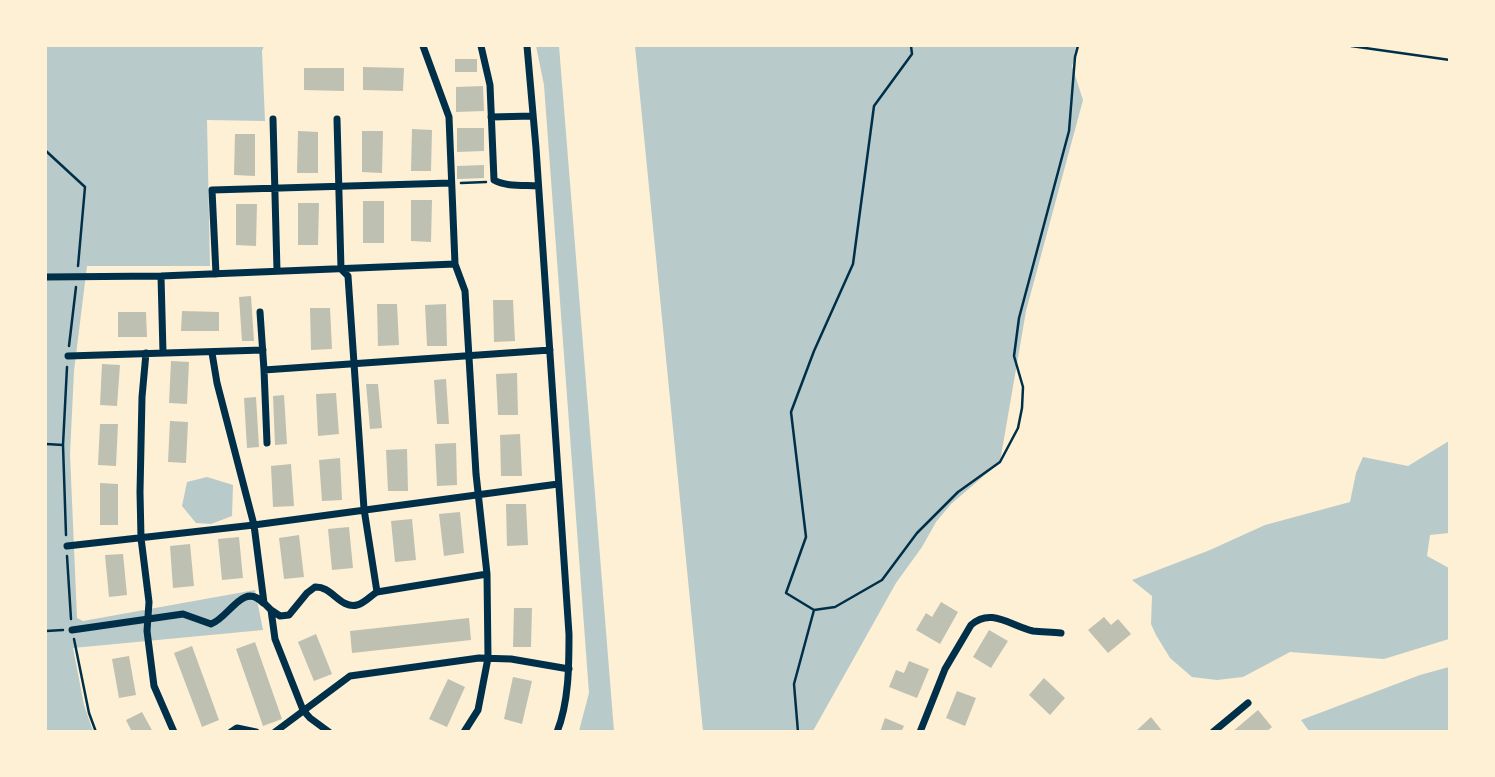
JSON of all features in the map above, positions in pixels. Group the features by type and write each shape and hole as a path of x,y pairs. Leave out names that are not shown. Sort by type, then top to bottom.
{"street":[{"path":"423,46 449,117 455,264 464,291 487,574 488,658 478,710 464,732"},
{"path":"481,46 490,85 493,174 496,182 538,186"},
{"path":"527,46 569,634 569,669 557,732"},
{"path":"491,117 533,116"},
{"path":"273,119 277,271"},
{"path":"337,119 341,269 348,276 364,509 377,592"},
{"path":"216,274 212,190 451,183"},
{"path":"46,277 161,276 455,264"},
{"path":"161,276 163,353"},
{"path":"260,312 267,443"},
{"path":"68,356 262,350"},
{"path":"264,370 550,350"},
{"path":"146,353 140,437 141,538 149,619 147,631 154,685 174,732"},
{"path":"212,353 217,383 254,525 264,603"},
{"path":"66,546 254,525 558,484"},
{"path":"72,630 183,614 211,624 224,617 240,598 249,596 259,598 280,616 289,615 315,587 326,587 352,606 377,592 487,574"},
{"path":"271,610 271,626 275,639 303,710 329,732"},
{"path":"920,732 945,669 976,621 991,617 1029,630 1061,633"},
{"path":"275,732 350,676 488,658 569,669"},
{"path":"1213,732 1248,702"},
{"path":"231,732 237,728 256,732"}],"path":[{"path":"911,46 912,54 874,106 853,264 814,351 791,412 806,537 786,593 814,610 835,607 882,580 917,533 951,499 1000,462 1018,428 1023,387 1013,356 1019,318 1069,131 1078,46"},
{"path":"1350,46 1450,60"},
{"path":"46,151 85,187 68,356 63,445 72,630 83,688 96,732"},
{"path":"451,183 496,182"},
{"path":"46,444 63,445"},
{"path":"798,732 794,684 814,610"},
{"path":"46,631 72,630"}],"shaded area":[{"path":"46,46 264,46 265,121 207,120 210,266 87,266 74,371 70,454 77,618 83,621 255,590 263,630 73,648 84,705 93,731 46,731"},
{"path":"536,46 559,46 614,731 579,731 589,693 544,85"},
{"path":"635,46 1079,46 1072,66 1083,100 1026,311 1000,462 951,504 936,522 896,583 813,731 703,731"},
{"path":"1449,441 1449,533 1430,535 1427,556 1449,568 1449,639 1384,659 1290,652 1243,677 1217,680 1192,677 1170,658 1151,624 1152,596 1132,580 1265,525 1350,502 1356,473 1363,457 1408,466"},
{"path":"207,477 233,485 232,516 211,524 196,523 182,506 187,482"},
{"path":"1449,667 1449,731 1309,731 1301,720 1420,675"}],"building":[{"path":"455,59 477,59 477,72 455,72"},
{"path":"363,67 404,68 403,91 363,90"},
{"path":"304,68 344,68 344,91 304,90"},
{"path":"483,86 484,111 456,112 456,87"},
{"path":"457,128 484,128 484,151 457,152"},
{"path":"412,129 432,130 431,171 411,171"},
{"path":"298,131 318,132 318,173 297,173"},
{"path":"362,131 383,131 382,173 362,172"},
{"path":"235,134 255,134 255,176 234,175"},
{"path":"484,165 484,178 457,179 457,166"},
{"path":"411,200 432,200 431,242 411,241"},
{"path":"363,201 384,201 384,243 363,243"},
{"path":"298,203 319,203 318,245 298,245"},
{"path":"236,204 257,204 256,246 236,245"},
{"path":"251,296 254,341 242,341 239,297"},
{"path":"493,300 513,300 515,341 494,342"},
{"path":"377,304 397,304 399,345 378,346"},
{"path":"446,304 447,346 427,346 425,305"},
{"path":"310,308 330,308 332,349 311,350"},
{"path":"182,311 219,312 219,331 181,331"},
{"path":"118,312 146,312 147,337 118,337"},
{"path":"171,361 189,362 187,404 169,403"},
{"path":"102,364 120,365 117,406 100,405"},
{"path":"517,373 518,415 498,415 496,374"},
{"path":"446,379 449,424 437,424 434,380"},
{"path":"366,384 378,384 382,428 370,429"},
{"path":"336,393 339,434 318,436 316,394"},
{"path":"284,395 287,444 275,445 273,396"},
{"path":"256,397 259,447 247,448 244,398"},
{"path":"170,421 188,422 186,463 168,462"},
{"path":"100,424 118,424 116,466 98,465"},
{"path":"520,434 522,476 501,476 500,435"},
{"path":"456,443 457,485 437,486 435,444"},
{"path":"407,449 408,491 388,491 386,450"},
{"path":"340,458 342,500 322,501 319,460"},
{"path":"291,464 294,506 273,507 271,466"},
{"path":"100,483 118,484 118,525 100,525"},
{"path":"506,504 526,504 528,545 507,546"},
{"path":"460,512 464,553 444,556 439,514"},
{"path":"412,519 416,560 395,562 391,521"},
{"path":"349,527 353,568 332,570 328,529"},
{"path":"299,535 304,577 284,579 279,538"},
{"path":"239,537 243,578 222,580 218,539"},
{"path":"190,544 194,586 173,588 170,546"},
{"path":"123,554 127,595 109,597 105,555"},
{"path":"941,602 958,612 940,644 916,630 926,613 932,617"},
{"path":"514,608 532,608 531,647 513,647"},
{"path":"1104,617 1111,625 1118,619 1131,634 1108,653 1088,630"},
{"path":"469,618 471,640 352,653 350,631"},
{"path":"989,630 1008,641 991,668 973,657"},
{"path":"316,634 332,674 314,681 298,642"},
{"path":"255,642 282,719 263,726 236,649"},
{"path":"192,646 219,720 202,727 174,653"},
{"path":"129,656 136,695 119,698 112,659"},
{"path":"909,661 929,669 917,698 889,687 896,670 904,673"},
{"path":"513,677 532,681 522,724 504,719"},
{"path":"1044,678 1065,698 1050,715 1029,695"},
{"path":"448,679 465,687 447,727 429,719"},
{"path":"957,691 976,698 965,726 946,718"},
{"path":"1258,710 1272,727 1266,732 1232,732"},
{"path":"142,712 153,732 132,732 126,720"},
{"path":"1151,717 1163,732 1135,732"},
{"path":"885,718 904,726 901,732 880,732"}]}
